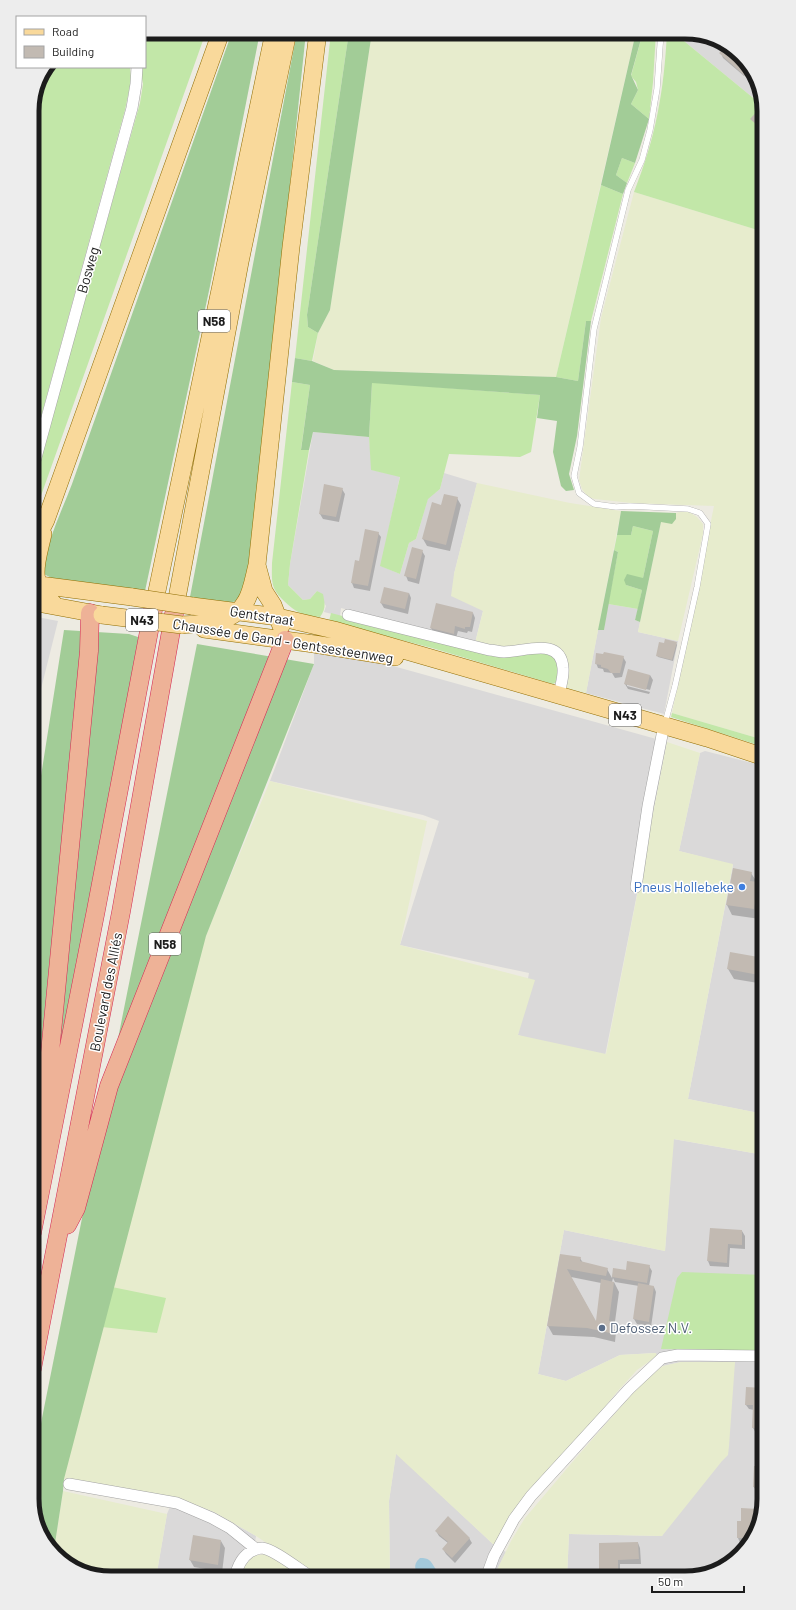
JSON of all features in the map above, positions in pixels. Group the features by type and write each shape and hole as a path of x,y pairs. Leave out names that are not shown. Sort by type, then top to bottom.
{"highway":[{"name":"N58","path":"39,1133 49,1063 89,651 101,606"},
{"name":"Boulevard des Alliés","path":"39,1200 153,610"},
{"name":"Boulevard des Alliés","path":"39,1333 178,619"},
{"name":"N58","path":"55,1251 76,1208 108,1086 285,640"}],"main road":[{"path":"39,534 46,520 218,39"},
{"name":"N58","path":"153,610 273,39"},
{"name":"N58","path":"178,619 240,262 287,39"},
{"path":"226,618 247,601 257,565 291,247 317,39"},
{"path":"39,553 46,520"},
{"path":"257,565 264,591 273,605 285,640"},
{"name":"Gentstraat","path":"39,586 101,606 132,597 226,618 278,617 334,630 486,675"},
{"path":"39,590 56,606"},
{"name":"Chaussée de Gand - Gentsesteenweg","path":"39,603 56,606 101,606 178,619 226,618 285,640 399,658 486,675"},
{"name":"N43","path":"486,675 664,725 757,755"}],"street":[{"name":"Bosweg","path":"39,447 132,108 137,68"},
{"path":"348,615 489,650 504,652 542,648 552,649 562,660 563,665 559,696"},
{"path":"636,887 648,806 664,725"},
{"path":"489,1571 494,1556 514,1519 531,1496 629,1389 662,1358 678,1354 757,1356"},
{"path":"70,1484 177,1502 230,1528 256,1549"},
{"path":"237,1571 237,1567 246,1555 256,1549 262,1548 272,1551 302,1571"}],"lane":[{"path":"661,39 657,89 650,130 642,160 628,190 594,329 580,447 574,476 579,493 594,504 688,509 700,513 708,524 697,587 675,686 664,725"}],"shaded area":[{"path":"682,39 704,41 713,44 729,54 742,67 752,83 756,101"},
{"path":"313,432 369,437 372,470 400,476 381,566 400,574 409,543 416,539 428,498 440,489 444,473 477,483 454,574 483,611 475,643 341,608 340,616 324,612 326,606 317,591 310,599 303,600 288,585 290,564"},
{"path":"608,604 638,609 635,620 640,622 638,632 678,641 664,714 586,693 598,630 604,630"},
{"path":"39,617 58,621 39,697"},
{"path":"314,644 667,742 604,1061 518,1035 529,973 400,945 439,821 423,815 270,781 314,664"},
{"path":"705,751 757,764 757,1113 688,1099 733,865 679,851 700,753"},
{"path":"673,1139 757,1154 757,1499 755,1518 745,1539 733,1553 713,1566 704,1569 690,1571 567,1571 569,1534 662,1536 735,1362 681,1362 663,1366 655,1353 620,1355 566,1381 538,1374 564,1230 665,1251"},
{"path":"396,1453 494,1545 506,1552 496,1571 390,1571 389,1501"},
{"path":"174,1497 214,1512 256,1536 253,1556 244,1567 243,1571 157,1571 167,1514"}],"green space":[{"path":"146,39 204,39 39,501 39,462 140,103 143,84 140,68 146,68"},
{"path":"230,39 259,39 210,286 145,591 53,579 44,574 50,541 72,484"},
{"path":"296,39 305,39 250,568 241,599 230,603 190,597"},
{"path":"330,39 348,39 307,315 308,327 318,333 312,361 295,358"},
{"path":"348,39 371,39 330,310 318,333 308,327 307,315"},
{"path":"371,39 634,39 556,377 334,370 313,361 318,333 330,310"},
{"path":"634,39 641,39 631,75 638,90 631,104 649,119 635,163 622,158 616,175 627,183 623,194 601,185"},
{"path":"641,39 656,39 649,119 631,104 638,90 636,82 631,76"},
{"path":"667,39 682,39 756,101 757,230 634,192 642,172 658,114"},
{"path":"53,68 130,68 131,81 125,110 39,424 39,106 41,92 46,79"},
{"path":"622,158 635,163 627,183 616,175"},
{"path":"601,185 623,194 591,321 586,321 578,381 556,377"},
{"path":"634,192 757,230 757,738 672,713 714,506 631,503 595,499 588,497 582,489 579,480 601,318"},
{"path":"586,321 591,321 577,436 569,474 574,490 566,491 561,486 553,452 557,421 537,418 540,395 372,383 369,437 313,432 309,450 301,450 310,385 292,382 295,358 312,361 334,370 556,377 578,381"},
{"path":"292,382 310,385 301,449 309,450 290,564 288,585 303,600 310,599 317,591 323,594 324,606 320,617 309,616 292,608 277,593 272,582 272,563"},
{"path":"372,382 540,395 531,452 520,457 449,454 440,489 428,499 416,539 409,543 400,574 380,566 400,477 371,470 369,437"},
{"path":"477,483 570,503 621,511 586,693 565,688 514,647 483,646 475,643 483,611 451,596 454,574"},
{"path":"621,511 676,513 676,519 672,524 661,522 640,622 635,620 642,590 626,585 624,580 627,574 643,578 653,531 633,526 631,535 617,535"},
{"path":"683,511 689,512 697,517 703,524 703,534 678,641 638,632 661,522 676,519 676,513"},
{"path":"633,526 653,531 643,578 626,585 642,590 638,609 608,604 618,552 614,550 617,535 631,535"},
{"path":"614,550 618,552 604,630 598,630"},
{"path":"331,613 465,648 542,651 558,659 558,681 553,684 432,648 329,621"},
{"path":"64,630 129,634 147,640 96,910 39,1148 39,789"},
{"path":"197,644 314,664 206,936 64,1479 55,1544 44,1527 39,1504 39,1436"},
{"path":"672,713 757,738 757,745 671,717"},
{"path":"667,742 700,753 679,851 733,864 688,1099 757,1113 757,1154 674,1139 665,1251 564,1230 538,1374 566,1381 620,1355 656,1353 657,1356 637,1370 616,1393 494,1545 396,1454 389,1501 390,1571 309,1571 256,1536 214,1512 174,1497 64,1479 99,1311 102,1206 211,923 270,781 427,821 400,945 535,980 518,1035 606,1054"},
{"path":"682,1272 757,1275 757,1351 661,1349 677,1278"},
{"path":"112,1287 166,1298 157,1333 102,1327"},
{"path":"681,1362 735,1362 728,1455 662,1536 569,1534 567,1571 496,1571 511,1541 525,1518 633,1393 663,1366"},
{"path":"63,1491 167,1514 157,1571 97,1570 83,1566 67,1556 55,1544"},
{"path":"267,1554 295,1571 243,1571 244,1567 253,1556"}],"water":[{"path":"420,1558 429,1560 438,1571 416,1571 415,1566"}],"building":[{"path":"722,50 736,60 751,81 719,53"},
{"path":"757,111 757,125 750,119"},
{"path":"324,484 343,488 336,517 319,514"},
{"path":"444,494 458,497 446,545 422,539 432,502 441,505"},
{"path":"365,529 379,532 368,586 351,583 355,560 359,561"},
{"path":"412,547 423,550 416,579 404,576"},
{"path":"384,587 409,593 405,609 380,603"},
{"path":"436,603 473,612 470,627 465,627 465,629 455,626 454,634 430,628"},
{"path":"665,639 677,642 672,660 656,656 659,642 664,643"},
{"path":"604,652 624,656 620,673 611,673 608,669 601,667 601,665 595,664 596,653 603,654"},
{"path":"628,669 650,675 646,690 624,684"},
{"path":"733,868 752,872 750,881 757,882 757,893 754,909 726,905"},
{"path":"730,952 757,957 757,975 727,969"},
{"path":"710,1228 742,1230 742,1245 728,1244 727,1263 707,1261"},
{"path":"560,1254 581,1257 580,1261 608,1268 606,1276 567,1269 596,1321 601,1279 614,1282 609,1321 611,1321 610,1333 587,1328 547,1326"},
{"path":"627,1261 650,1265 647,1283 612,1277 613,1268 626,1270"},
{"path":"638,1283 654,1286 649,1322 633,1319"},
{"path":"746,1387 757,1388 757,1428 752,1428 753,1405 745,1405"},
{"path":"754,1466 757,1466 757,1488 753,1487"},
{"path":"741,1508 756,1509 755,1518 746,1538 737,1538 737,1521 741,1521"},
{"path":"448,1516 470,1538 452,1558 442,1549 448,1542 435,1531"},
{"path":"193,1535 221,1540 218,1565 189,1560"},
{"path":"638,1542 639,1559 618,1560 618,1571 599,1571 599,1543"}],"place":[{"name":"Pneus Hollebeke","path":"742,887"},
{"name":"Defossez N.V.","path":"602,1328"}]}
